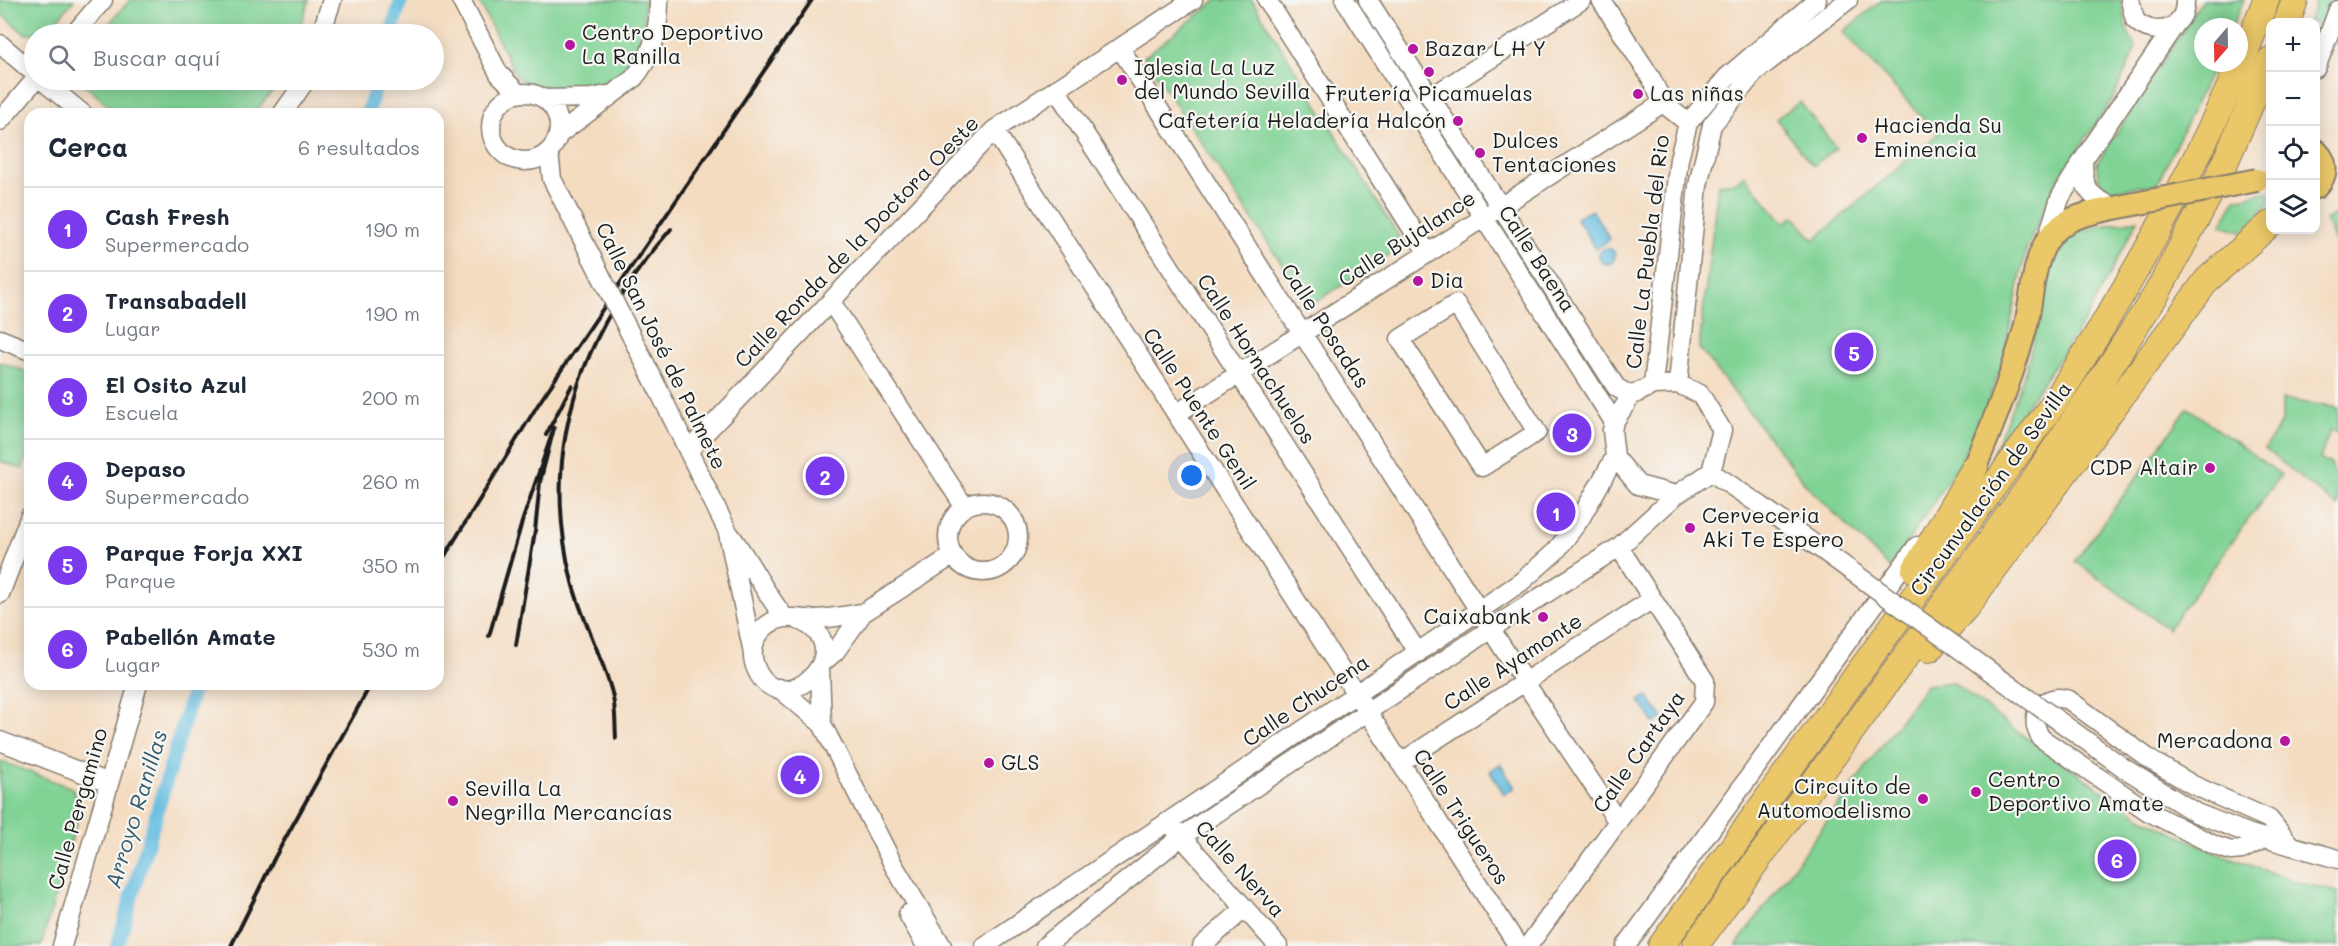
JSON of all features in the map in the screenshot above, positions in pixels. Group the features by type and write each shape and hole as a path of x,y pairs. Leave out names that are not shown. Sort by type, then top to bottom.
{"highway":[{"name":"Circunvalación de Sevilla","path":"1661,945 2054,403 2109,318 2155,240 2206,140 2266,0"},
{"path":"2288,18 2295,0"},
{"name":"Circunvalación de Sevilla","path":"1695,946 2030,487 2157,293 2218,178 2266,71"},
{"path":"1823,768 1966,607 2207,280 2266,228"},
{"path":"1844,693 1975,467"}],"main road":[{"path":"1975,467 2003,401 2025,328 2034,278 2047,241 2064,223 2084,214 2266,177"}],"street":[{"path":"83,24 103,0"},
{"path":"324,24 332,0"},
{"path":"461,0 499,74 518,93"},
{"path":"615,93 591,98 544,99 527,93 508,95 501,102 491,122 494,143 510,158 531,161 549,152 558,135 615,93 633,79 647,59 659,21 659,0"},
{"name":"Calle Ronda de la Doctora Oeste","path":"688,451 994,130 1193,0"},
{"path":"1268,0 1427,252"},
{"name":"Calle Baena","path":"1346,0 1614,422"},
{"name":"Calle Baena","path":"1368,0 1616,387 1631,396"},
{"path":"1431,97 1582,0"},
{"path":"1601,0 1651,78 1663,102 1688,123"},
{"name":"Calle La Puebla del Rio","path":"1653,385 1679,159 1688,123 1727,77 1817,0"},
{"name":"Calle La Puebla del Rio","path":"1678,384 1698,185 1712,125 1755,72 1848,0"},
{"path":"2130,0 2131,12 2141,26 2148,46 2146,69"},
{"path":"2047,241 2060,198 2083,159 2184,11 2185,0"},
{"path":"2320,57 2338,10"},
{"path":"2141,26 2158,32 2175,25"},
{"path":"0,44 24,64"},
{"name":"Calle Posadas","path":"1120,48 1481,610 1524,681 1618,822"},
{"path":"499,74 501,102"},
{"name":"Calle Hornachuelos","path":"1056,89 1418,653"},
{"path":"0,121 26,90"},
{"path":"54,90 76,108"},
{"path":"286,108 299,90"},
{"path":"544,99 557,115 558,135"},
{"name":"Calle Bujalance","path":"1176,414 1663,102"},
{"name":"Calle Puente Genil","path":"994,130 1367,712"},
{"name":"Calle San José de Palmete","path":"549,152 552,179 728,532 742,550 767,597 791,619"},
{"path":"2083,159 2083,181 2093,197 2114,208"},
{"name":"Calle San José de Palmete","path":"531,161 552,179"},
{"path":"831,302 964,506"},
{"path":"1456,304 1537,432 1482,467 1400,339 1456,304"},
{"path":"0,339 24,349"},
{"path":"1678,384 1700,394 1722,430 1711,472 1676,495 1638,485 1615,457 1614,422 1631,396 1653,385 1678,384"},
{"name":"Calle Chucena","path":"985,946 1521,582 1556,551 1580,519 1615,457"},
{"path":"1626,946 1975,467"},
{"path":"1711,472 2124,768 2196,813 2265,838 2338,859"},
{"name":"Calle Chucena","path":"1045,946 1181,837 1492,628 1619,547 1676,495"},
{"path":"988,501 999,505 1016,522 1018,543 1009,561 991,571 969,570 952,556 947,534 956,513 964,506 988,501"},
{"path":"0,594 24,532"},
{"name":"Calle San José de Palmete","path":"728,532 752,648"},
{"name":"Calle Cartaya","path":"1528,946 1704,702 1705,681 1619,547"},
{"path":"779,688 801,686 811,680 863,613 952,556"},
{"name":"Calle Ayamonte","path":"1400,763 1651,600"},
{"path":"863,613 772,621 762,629 752,648 757,671 770,685 779,688 822,724 933,941 955,946"},
{"path":"791,619 810,627 819,637 823,648 822,724"},
{"name":"Calle Pergamino","path":"62,946 136,690"},
{"path":"2265,838 2251,847 2231,851 2149,812 2041,738 2036,727 2038,708 2049,698 2069,700 2152,761 2193,785 2270,819 2291,846"},
{"name":"Calle Trigueros","path":"1367,712 1518,946"},
{"path":"0,741 109,783"},
{"name":"Calle Nerva","path":"1168,822 1278,946"},
{"path":"1202,946 1245,908"}],"green space":[{"path":"0,0 74,0 53,24 24,24 24,33 0,13"},
{"path":"130,0 309,0 301,24 109,24"},
{"name":"Centro Deportivo La Ranilla","path":"478,0 644,0 642,34 632,60 611,80 597,87 579,91 546,90 517,77"},
{"path":"1217,0 1252,0 1404,245 1310,306 1144,57"},
{"path":"1882,0 2121,0 2127,30 2136,47 2114,97 2056,182 2027,247 2002,364 1986,407 1959,464 1890,568 1806,485 1699,348 1718,184 1737,182 1744,175 1784,223 1794,216 1814,240 1938,134 1843,32"},
{"path":"2202,0 2244,0 2236,18 2194,18 2194,72 2211,72 2157,184 2117,190 2104,188 2098,178 2097,163"},
{"path":"2317,0 2338,0 2320,48 2320,18 2310,18"},
{"path":"90,90 273,90 258,108 111,108"},
{"path":"1800,102 1836,148 1813,166 1776,119"},
{"path":"2266,192 2266,206 2243,232 2221,225 2236,199"},
{"path":"2338,213 2338,248 2325,219"},
{"path":"2138,220 2084,322 1991,457 2022,381 2046,282 2063,240 2095,227"},
{"path":"0,362 24,371 24,464 22,469 0,461"},
{"path":"2282,399 2338,408 2338,433 2330,430 2320,459 2331,464 2332,472 2338,474 2338,507 2265,449 2282,421"},
{"path":"2188,408 2281,475 2168,629 2075,561"},
{"name":"Centro Deportivo Amate","path":"1953,682 2008,725 2141,817 2210,850 2293,881 2338,892 2338,946 1736,946 1926,685"},
{"path":"0,761 72,788 81,806 41,946 0,946"}],"water":[{"path":"1592,210 1610,239 1596,249 1576,218"},
{"path":"1607,248 1615,256 1607,264 1599,256"},
{"path":"1647,696 1663,718 1654,723 1639,701"},
{"path":"1500,764 1515,788 1504,794 1490,771"}],"waterway":[{"name":"Arroyo Ranillas","path":"394,24 401,0"},
{"name":"Arroyo Ranillas","path":"369,108 375,90"},
{"name":"Arroyo Ranillas","path":"117,946 193,690"}],"railway":[{"path":"444,557 539,403 812,0"},
{"path":"616,738 612,693 576,596 563,533 561,485 565,438 576,393 592,350 614,308 640,268 671,229"},
{"path":"546,435 572,385"},
{"path":"489,636 522,522 554,428 540,482 535,531 516,645"},
{"path":"231,946 275,857 368,690"}],"place":[{"name":"Centro Deportivo La Ranilla","path":"570,45"},
{"name":"Bazar L H Y","path":"1413,49"},
{"name":"Frutería Picamuelas","path":"1429,72"},
{"name":"Iglesia La Luz del Mundo Sevilla","path":"1122,80"},
{"name":"Las niñas","path":"1638,94"},
{"name":"Cafetería Heladería Halcón","path":"1458,121"},
{"name":"Hacienda Su Eminencia","path":"1862,138"},
{"name":"Dulces Tentaciones","path":"1480,153"},
{"name":"Dia","path":"1418,281"},
{"name":"Parque Forja XXI","path":"1854,352"},
{"name":"El Osito Azul","path":"1572,433"},
{"name":"CDP Altair","path":"2210,468"},
{"name":"Transabadell","path":"825,476"},
{"name":"Cash Fresh","path":"1556,512"},
{"name":"Cerveceria Aki Te Espero","path":"1690,528"},
{"name":"Caixabank","path":"1543,617"},
{"name":"Mercadona","path":"2285,741"},
{"name":"GLS","path":"989,763"},
{"name":"Depaso","path":"800,775"},
{"name":"Centro Deportivo Amate","path":"1976,792"},
{"name":"Circuito de Automodelismo","path":"1923,799"},
{"name":"Sevilla La Negrilla Mercancías","path":"453,801"},
{"name":"Pabellón Amate","path":"2117,859"}]}
